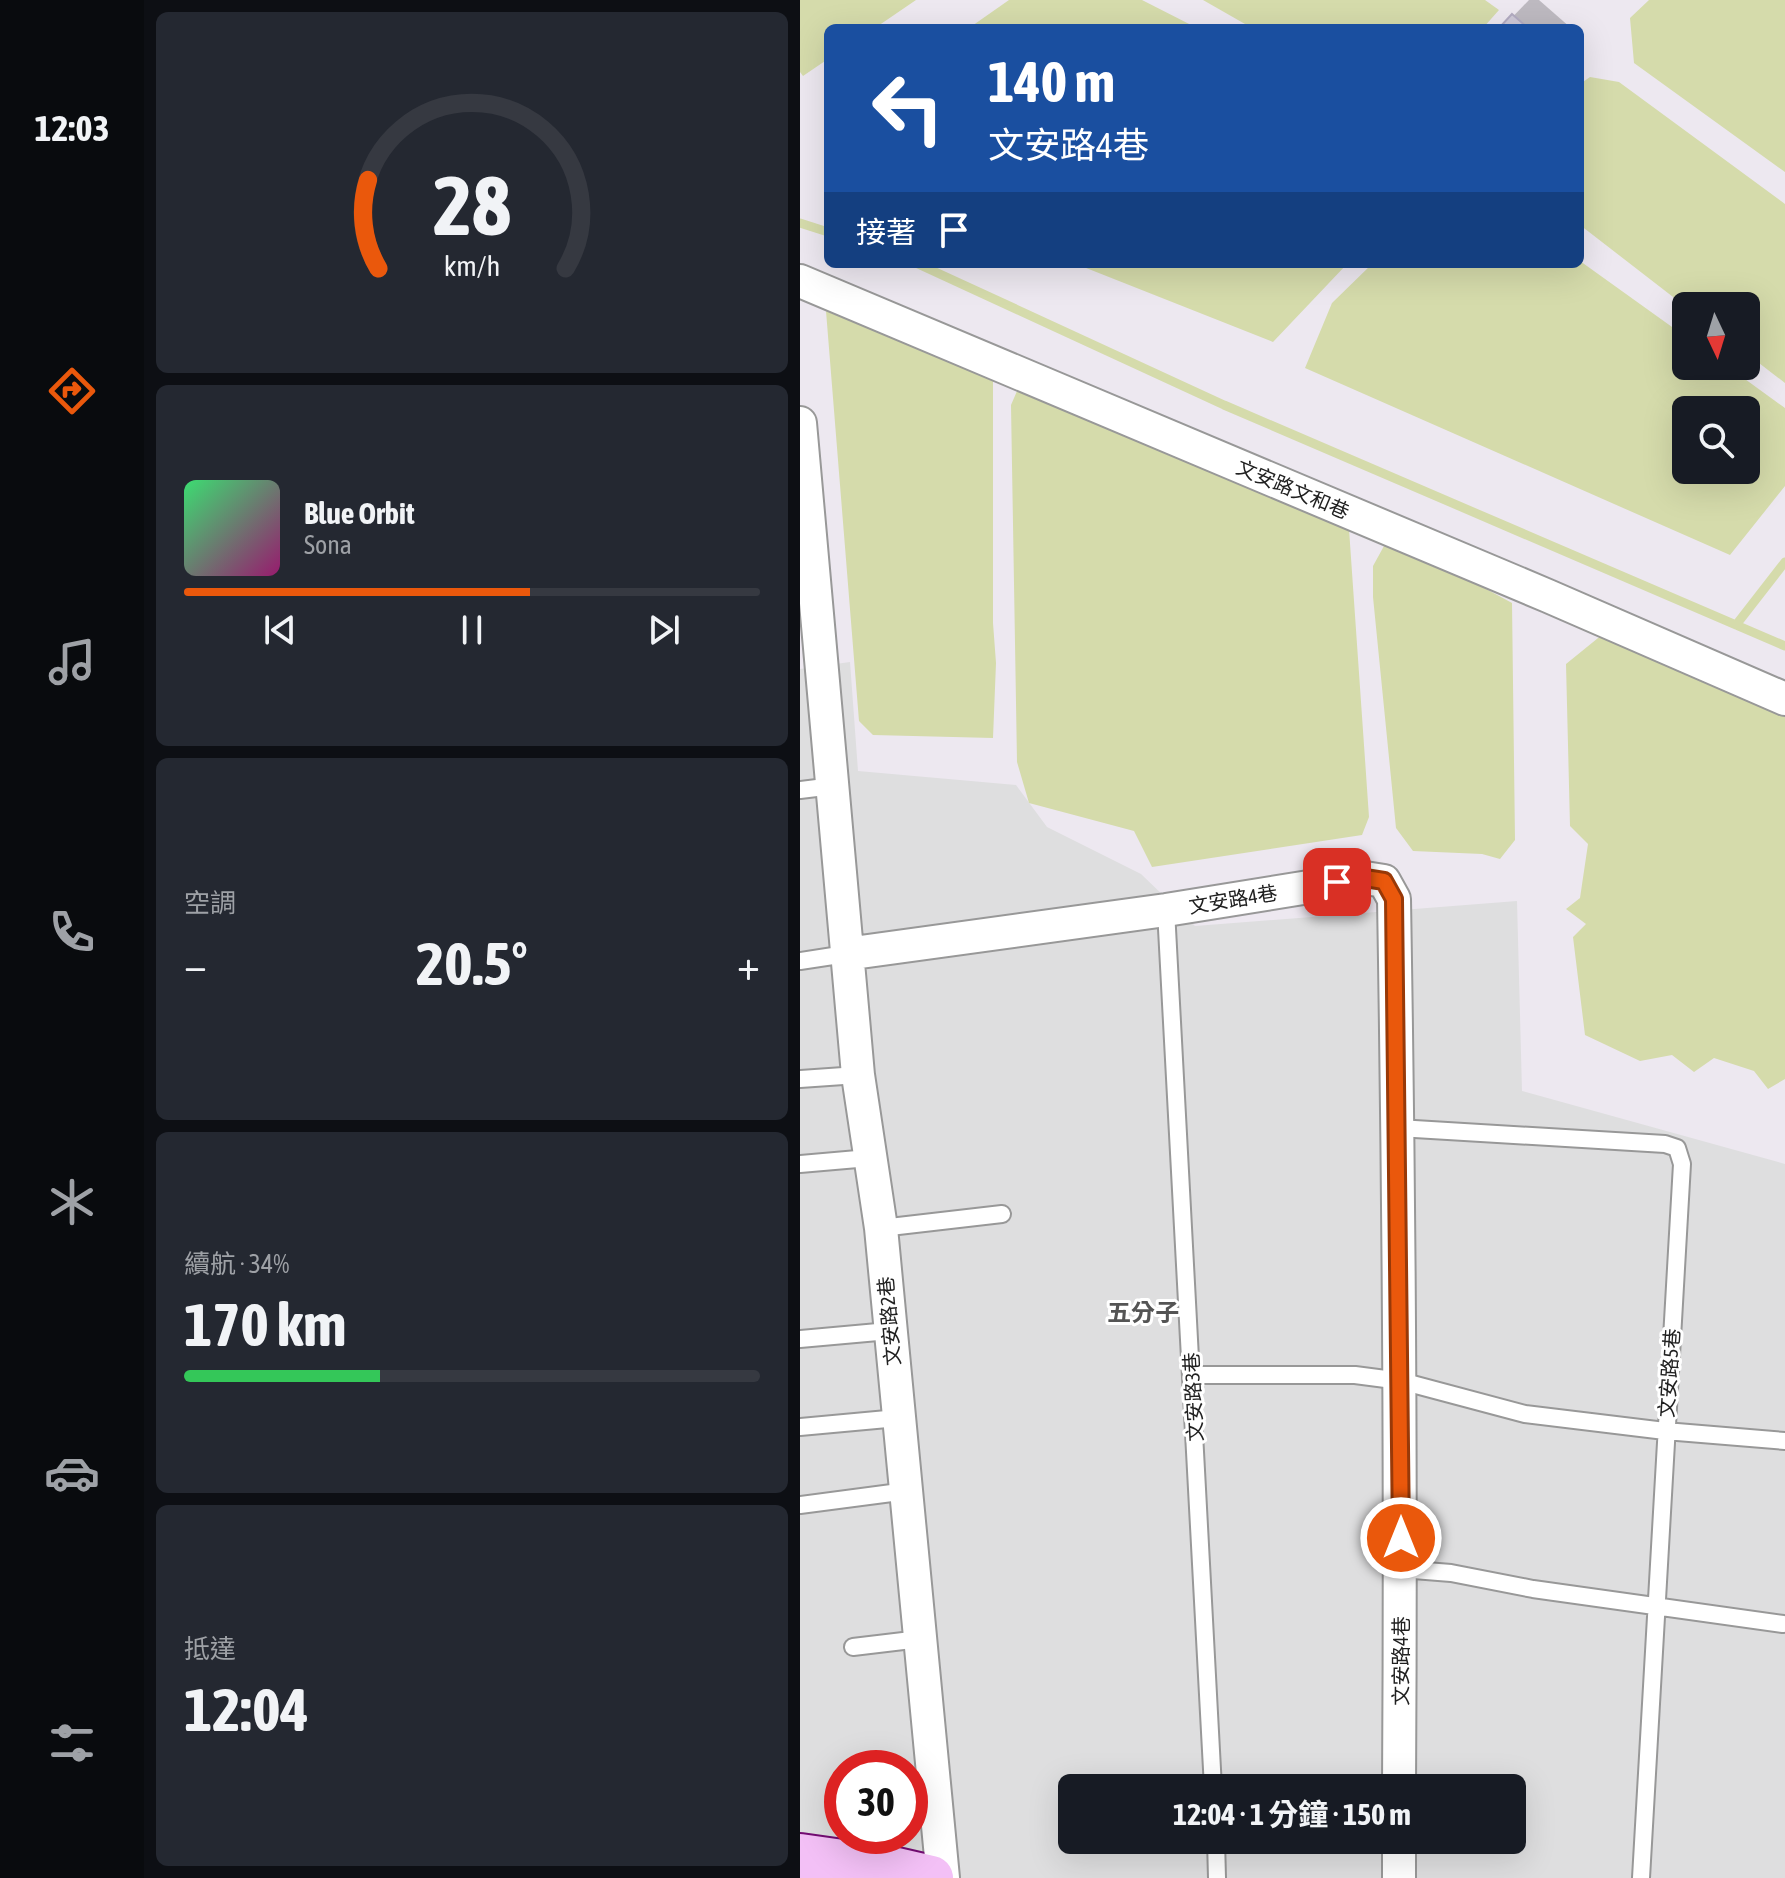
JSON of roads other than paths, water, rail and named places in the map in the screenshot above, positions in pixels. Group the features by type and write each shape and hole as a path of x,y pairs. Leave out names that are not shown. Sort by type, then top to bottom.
{"street":[{"name":"文安路文和巷","path":"800,281 1785,699"},
{"name":"文安路2巷","path":"800,423 809,633 832,775 858,1075 881,1228 943,1878"},
{"name":"文安路4巷","path":"846,954 1166,910 1365,878 1384,881 1394,899 1398,1128 1401,1381 1399,1774"},
{"path":"1399,1854 1399,1878"},
{"path":"804,1864 892,1869 931,1878"}],"lane":[{"path":"800,790 832,775"},
{"name":"文安路3巷","path":"1166,910 1212,1774"},
{"path":"800,961 846,954"},
{"path":"800,1079 858,1075"},
{"name":"文安路5巷","path":"1398,1128 1665,1144 1677,1148 1682,1164 1641,1878"},
{"path":"800,1164 869,1158"},
{"path":"881,1228 1002,1214"},
{"path":"800,1339 889,1331"},
{"path":"1192,1375 1355,1375 1401,1381 1525,1414 1665,1431 1785,1441"},
{"path":"800,1427 898,1418"},
{"path":"800,1505 907,1491"},
{"path":"1401,1569 1451,1573 1533,1589 1783,1624"},
{"path":"853,1647 920,1639"},
{"path":"1216,1854 1217,1878"}],"waterway":[{"path":"800,223 824,231"},
{"path":"927,268 1224,405 1785,646"},
{"path":"1736,625 1785,562"}],"district":[{"name":"五分子","path":"1143,1312"}]}
